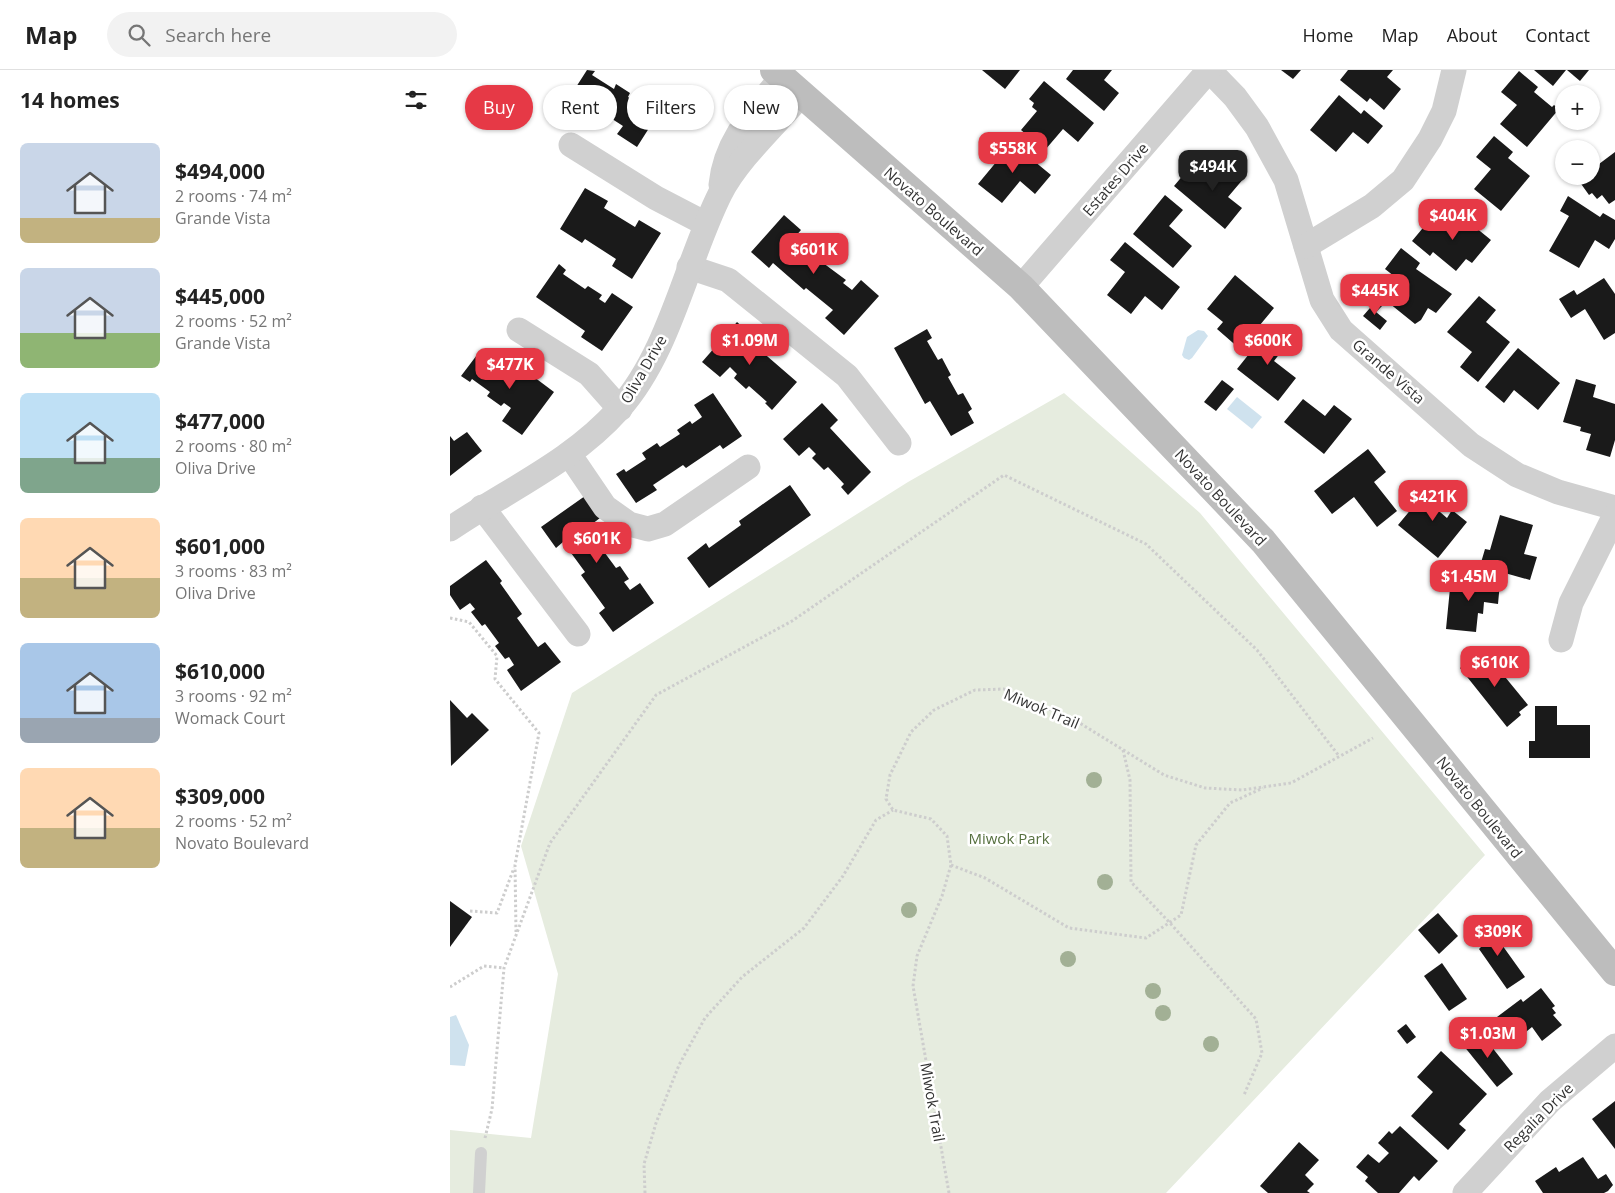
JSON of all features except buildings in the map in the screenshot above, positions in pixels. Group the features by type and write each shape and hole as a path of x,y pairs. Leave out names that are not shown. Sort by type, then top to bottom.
{"main road":[{"name":"Novato Boulevard","path":"786,81 1021,288 1264,541 1615,972"}],"street":[{"name":"Grande Vista","path":"1209,70 1235,97 1257,127 1286,180 1322,300 1341,330 1472,445 1518,475 1558,492 1615,508"},
{"name":"Estates Drive","path":"1021,288 1209,70"},
{"path":"1306,246 1372,206 1403,180 1430,139 1444,111 1454,70"},
{"name":"Oliva Drive","path":"450,529 482,507 570,454 620,409 659,347 706,224 721,192 723,169 743,124 786,81"},
{"path":"572,145 656,198 706,224"},
{"path":"689,267 728,280 848,376 900,443"},
{"path":"518,330 589,374 620,409"},
{"path":"570,454 605,507 629,524 648,529 665,524 748,467"},
{"path":"482,507 578,634"},
{"path":"1560,640 1571,603 1615,515"},
{"name":"Regalia Drive","path":"1465,1193 1550,1101 1615,1046"}],"lane":[{"path":"479,1193 481,1153"}],"path":[{"path":"481,1153 492,1109 504,968 550,843 656,695 792,621 1004,475 1146,544 1257,650 1339,756"},
{"path":"450,618 469,622 497,656 494,679 539,733 515,865 497,913 470,911"},
{"name":"Miwok Trail","path":"948,1193 913,986 917,956 942,896 950,865 947,836 931,820 893,810 886,799 890,775 912,732 934,710 975,690 1004,690 1078,722 1164,775 1205,788 1242,790 1291,783 1373,738"},
{"path":"1123,750 1130,780 1131,882 1170,922 1256,1019 1262,1054 1244,1095"},
{"path":"950,865 985,878 1069,928 1146,938 1181,915 1196,845 1230,803 1268,786"},
{"path":"645,1193 644,1164 656,1123 679,1065 705,1018 742,977 804,928 843,876 876,820 893,810"},
{"path":"515,865 516,936"},
{"path":"450,987 484,966 504,968"}],"green space":[{"name":"Miwok Park","path":"1064,393 1200,513 1485,855 1166,1193 450,1193 450,1130 531,1138 558,974 521,846 572,693 908,482"}],"water":[{"path":"1198,330 1204,331 1208,336 1189,360 1182,355 1187,337"},
{"path":"1237,397 1262,417 1252,429 1227,409"},
{"path":"456,1015 469,1045 465,1066 450,1065 450,1017"}]}
